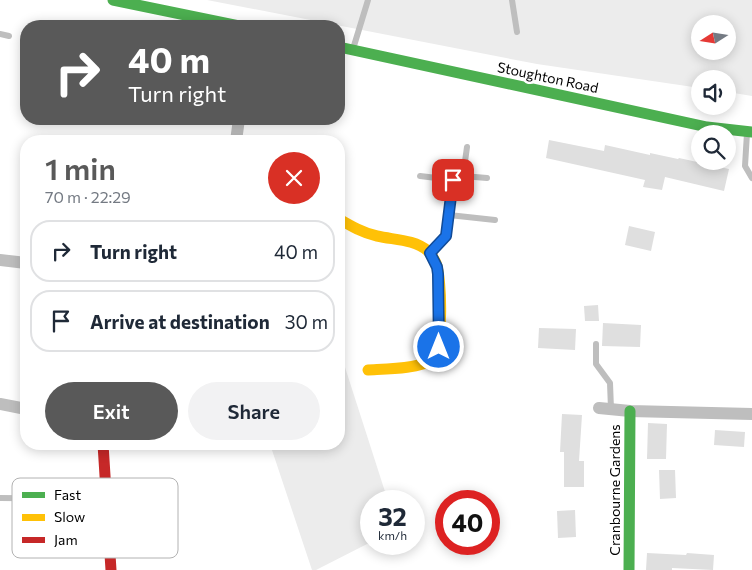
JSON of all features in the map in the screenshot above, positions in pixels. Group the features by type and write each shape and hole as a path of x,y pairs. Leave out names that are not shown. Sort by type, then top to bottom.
{"street":[{"path":"113,0 210,20"},
{"name":"Stoughton Road","path":"345,47 707,127 750,132"},
{"path":"345,222 361,231 376,236 409,241 420,245 430,253 437,267 440,338 436,354 427,363 420,365 368,370"},
{"path":"0,260 20,262"},
{"path":"0,404 20,408"},
{"name":"Cranbourne Gardens","path":"605,408 752,414"},
{"name":"Cranbourne Gardens","path":"629,570 630,410"},
{"path":"103,450 105,478"}],"lane":[{"path":"353,49 368,0"},
{"path":"512,0 517,32"},
{"path":"0,34 9,36"},
{"path":"750,132 746,166 752,178"},
{"path":"463,176 467,147"},
{"path":"420,176 453,180 463,176 487,178"},
{"path":"430,253 446,236 453,180"},
{"path":"449,216 495,220"},
{"path":"596,344 596,364 610,384 605,408"}],"shaded area":[{"path":"207,0 752,0 752,96 736,93 736,70 691,70 691,87 537,64 345,27 345,20 310,20"},
{"path":"345,367 384,490 360,490 360,548 316,570 312,570 272,450 345,450"}],"building":[{"path":"549,140 604,151 605,145 650,155 650,153 679,158 691,161 691,170 729,170 724,191 665,177 662,190 643,187 645,180 546,158"},
{"path":"629,226 655,232 651,251 625,245"},
{"path":"598,305 599,321 585,321 584,306"},
{"path":"603,323 641,325 640,347 602,346"},
{"path":"539,328 576,329 575,350 538,348"},
{"path":"562,414 582,415 579,461 584,461 584,487 564,487 564,452 560,452"},
{"path":"648,423 667,424 666,459 647,459"},
{"path":"715,430 745,432 744,447 714,445"},
{"path":"659,470 675,470 676,498 660,499"},
{"path":"575,510 576,537 558,538 557,511"},
{"path":"647,553 714,555 713,570 672,568 672,570 646,570"}],"traffic: fast":[{"path":"113,0 210,20"},
{"path":"345,48 707,127 752,132"},
{"path":"629,570 630,411"}],"traffic: slow":[{"path":"345,222 367,233 410,242 422,247 428,251 436,263 440,283 440,329 435,353 431,360 410,367 368,370"}],"traffic: jam":[{"path":"103,450 105,478"},
{"path":"110,558 111,570"}],"route":[{"path":"439,347 438,274 437,267 430,253 444,240 448,230 453,180"}]}
